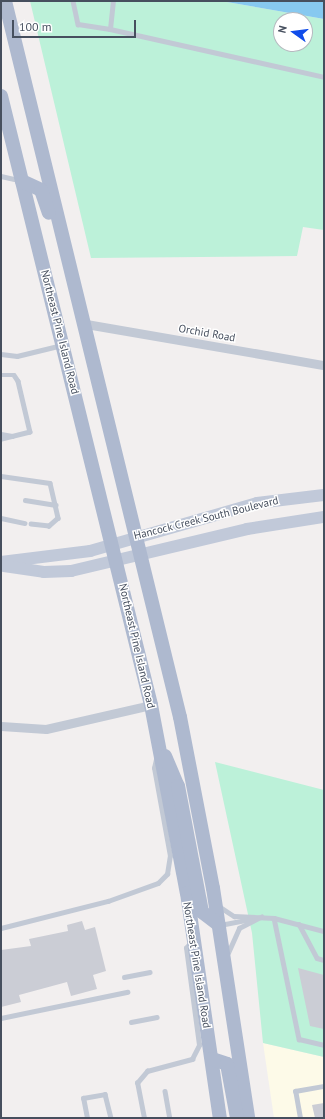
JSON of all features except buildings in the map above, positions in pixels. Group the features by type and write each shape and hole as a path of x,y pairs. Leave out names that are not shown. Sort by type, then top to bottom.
{"main road":[{"name":"Northeast Pine Island Road","path":"5,1 86,324 180,717 225,960 248,1118"},
{"name":"Northeast Pine Island Road","path":"1,96 117,560 150,705 194,940 220,1118"},
{"name":"Northeast Pine Island Road","path":"22,181 34,185 45,198 86,358 100,383"},
{"path":"159,750 172,769 178,786 202,912 219,926"},
{"path":"212,1059 227,1064 237,1118"}],"street":[{"name":"Orchid Road","path":"86,324 324,365"},
{"name":"Hancock Creek South Boulevard","path":"1,562 90,551 137,534 275,499 324,495"},
{"name":"Hancock Creek South Boulevard","path":"1,566 57,572 117,560 246,529 324,517"},
{"path":"1,726 46,729 150,705"}],"lane":[{"path":"73,1 78,24 110,29 324,77"},
{"path":"110,29 113,1"},
{"path":"1,176 22,181"},
{"path":"1,354 17,356 33,354 63,345"},
{"path":"1,375 14,375 18,381 30,432 1,439"},
{"path":"1,434 12,436"},
{"path":"1,476 50,483 58,514 55,522 31,524"},
{"path":"25,500 56,505"},
{"path":"1,518 24,523"},
{"path":"1,928 132,894 158,883 167,874 169,862 154,768 159,750"},
{"path":"215,902 234,916 274,918 324,931"},
{"path":"219,926 262,917"},
{"path":"225,960 239,928 262,917"},
{"path":"274,918 299,1039 324,1045"},
{"path":"299,924 317,958 324,960"},
{"path":"144,1118 137,1083 147,1071 192,1059 199,1045 186,948 194,940"},
{"path":"124,977 150,972"},
{"path":"1,1018 126,992"},
{"path":"131,1022 157,1017"},
{"path":"300,1118 295,1092 324,1086"},
{"path":"165,1091 170,1118"},
{"path":"87,1118 83,1098 105,1094 111,1118"}],"shaded area":[{"path":"263,1043 324,1057 324,1118 274,1118"}],"green space":[{"path":"30,1 221,1 284,12 273,12 273,52 313,52 313,17 324,19 324,230 303,227 297,256 91,258"},
{"path":"215,762 324,790 324,1057 263,1043 252,933"}],"water":[{"path":"221,1 324,1 324,19 313,17 313,12 284,12"}]}
